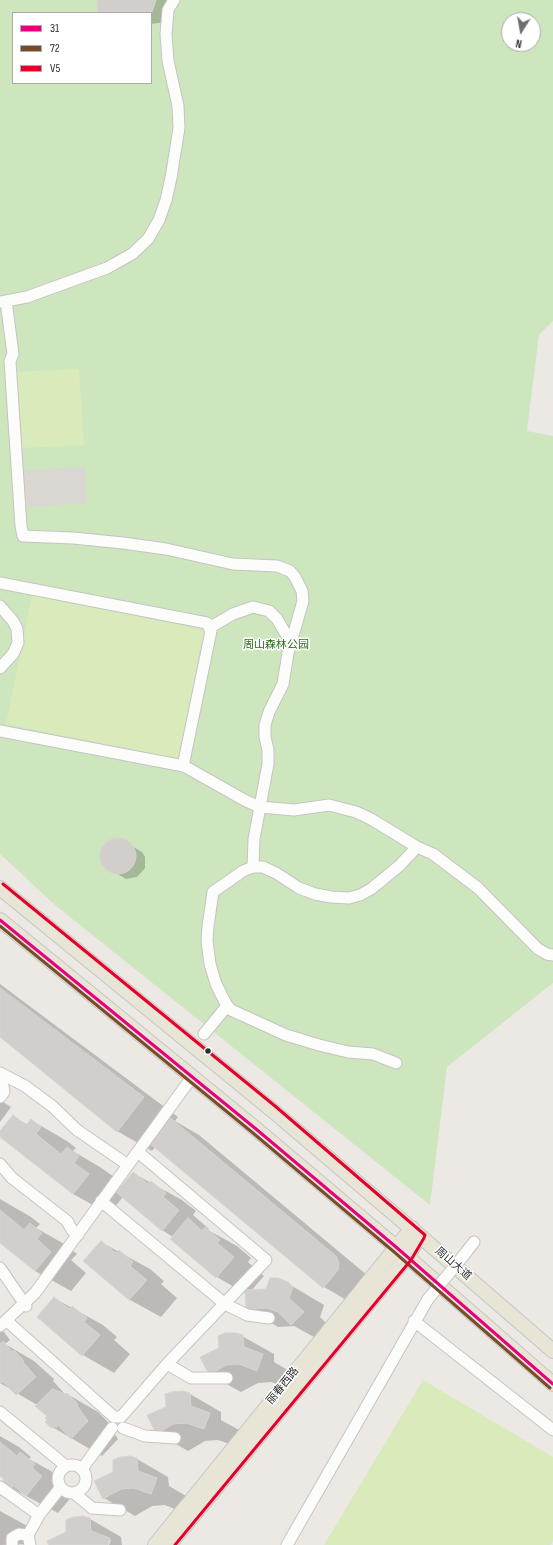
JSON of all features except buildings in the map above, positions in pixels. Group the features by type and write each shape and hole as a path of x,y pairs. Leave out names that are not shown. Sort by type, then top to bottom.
{"main road":[{"name":"周山大道","path":"0,888 266,1105 553,1351"},
{"path":"2,922 262,1134 396,1247 553,1384"},
{"name":"丽春西路","path":"155,1545 396,1247 416,1232"},
{"name":"丽春西路","path":"169,1545 407,1257 416,1232"}],"lane":[{"path":"174,0 168,10 166,34 168,61 178,106 179,128 171,178 166,200 159,220 148,239 132,254 107,268 27,298 3,301 13,354 10,361 22,526 23,536 73,538 123,543 166,549 234,564 277,566 290,571 299,584 302,591 303,601 291,643 283,684 269,712 265,725 265,737 268,750 266,777 254,839 253,867"},
{"path":"0,583 207,623 211,631 182,766"},
{"path":"0,606 13,621 17,630 18,643 13,654 0,668"},
{"path":"210,628 233,614 254,607 270,611 277,619 291,643"},
{"path":"0,731 182,766 246,801 260,807 294,810 329,805 342,807 371,819 417,847 434,854 478,888 538,949 547,954 553,955"},
{"path":"396,1063 373,1054 348,1052 286,1035 231,1010 227,1006 216,984 210,964 207,942 210,906 213,892 228,883 243,870 253,867 263,867 276,873 299,888 315,894 349,898 360,895 371,889 399,866 417,847"},
{"path":"204,1034 227,1006"},
{"path":"0,1096 4,1092 1,1074"},
{"path":"1,1074 26,1086 52,1106 77,1130 128,1165"},
{"path":"175,1438 145,1436 118,1422 3,1323 25,1305 35,1294 192,1077"},
{"path":"82,1469 118,1422 167,1364 266,1260 138,1152"},
{"path":"0,1164 12,1178 67,1221 72,1230 78,1235"},
{"path":"101,1202 225,1304 247,1315 270,1318"},
{"path":"287,1545 428,1299 474,1242"},
{"path":"0,1268 25,1305"},
{"path":"414,1322 553,1430"},
{"path":"167,1364 191,1378 227,1378"},
{"path":"0,1412 66,1466"},
{"path":"74,1494 82,1489 86,1482 85,1473 82,1469 73,1464 60,1470 58,1474 58,1484 60,1488 66,1492 74,1494 92,1508 120,1510"},
{"path":"0,1487 39,1515"},
{"path":"12,1545 12,1538 19,1534 29,1540 39,1515 60,1488"}],"green space":[{"name":"周山森林公园","path":"0,0 553,0 553,321 539,335 527,431 553,436 553,983 447,1067 430,1205 55,905 0,854"},
{"path":"79,369 84,445 21,448 17,372"},
{"path":"32,595 204,630 179,759 6,724"},
{"path":"423,1380 553,1457 553,1541 550,1545 324,1545"}],"shaded area":[{"path":"85,467 87,503 25,507 23,470"}],"transit line":[{"name":"V5","path":"3,884 275,1106 425,1235 411,1260 175,1545"},
{"name":"31","path":"0,920 256,1129 396,1247 553,1384"},
{"name":"72","path":"0,926 253,1133 393,1251 550,1388"}]}
